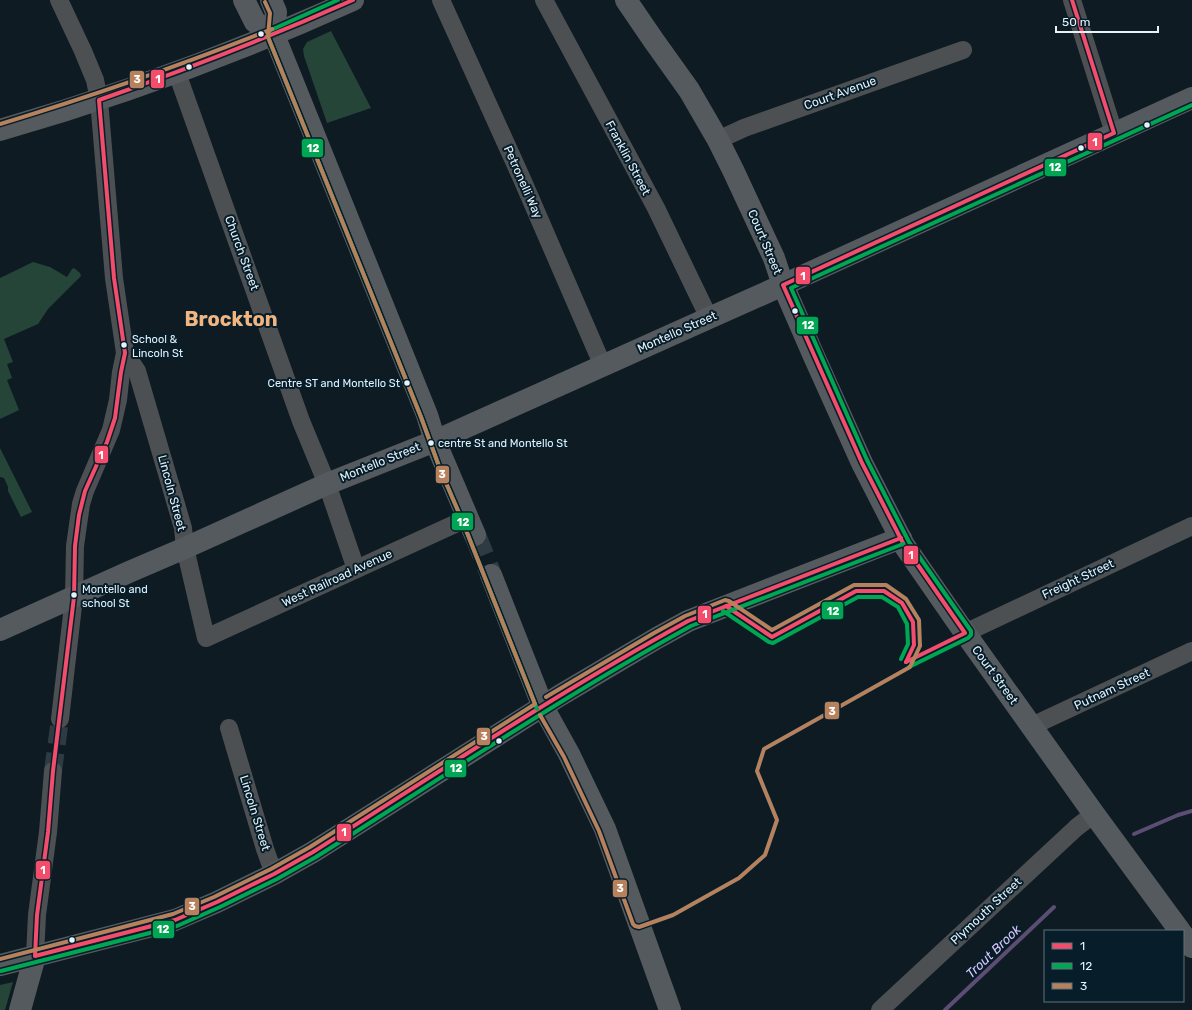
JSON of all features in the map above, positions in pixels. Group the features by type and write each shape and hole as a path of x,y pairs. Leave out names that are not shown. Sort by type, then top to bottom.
{"main road":[{"path":"244,0 254,22 274,35"},
{"path":"271,0 276,12 274,35 427,415 435,441 471,527"},
{"path":"0,130 99,100 177,73 274,35 353,0"},
{"name":"Court Street","path":"626,0 689,90 718,140 754,212 774,258 783,285 862,463 904,545 1094,814 1179,930"},
{"name":"Montello Street","path":"0,630 327,484 435,441 783,285 1192,98"},
{"path":"0,965 175,920 217,902 274,874 319,848 543,707 688,621 901,538"},
{"path":"491,575 543,707 569,754 605,829 670,1010"},
{"path":"1184,936 1192,947"},
{"path":"20,1010 35,956"}],"street":[{"path":"59,0 95,79 99,100 116,300 125,353 118,400 111,430 81,504 75,546 74,597 60,718"},
{"name":"Petronelli Way","path":"441,0 533,204 603,366"},
{"name":"Franklin Street","path":"544,0 656,208 709,318"},
{"path":"1072,0 1114,133"},
{"name":"Court Avenue","path":"718,140 749,126 963,50"},
{"name":"Church Street","path":"177,73 301,421 327,484 356,569"},
{"name":"Lincoln Street","path":"125,353 137,371 183,528 185,548 206,638"},
{"name":"Freight Street","path":"965,633 1192,526"},
{"name":"West Railroad Avenue","path":"206,638 356,569 471,527"},
{"name":"Putnam Street","path":"1032,726 1192,651"},
{"name":"Lincoln Street","path":"229,728 265,849 274,874"},
{"path":"35,956 37,915 48,832 53,771"},
{"name":"Plymouth Street","path":"880,1010 1077,827 1094,814"}],"green space":[{"path":"331,31 371,108 327,123 304,56 303,49 307,42"},
{"path":"33,262 50,267 67,277 74,268 80,273 81,276 48,309 38,324 4,339 13,362 7,364 12,378 7,380 19,410 0,419 0,278"},
{"path":"0,448 32,512 21,517 8,491 4,478 0,477"},
{"path":"13,982 5,1010 0,1010 0,985"}],"waterway":[{"name":"Trout Brook","path":"1134,834 1178,815 1192,811"},
{"name":"Trout Brook","path":"945,1010 1054,907"}],"tunnel":[{"path":"475,535 491,575"},
{"path":"53,771 60,719"}],"transit line":[{"name":"12","path":"338,0 271,30 268,33 268,37 537,709"},
{"name":"1","path":"353,0 227,53 99,100 114,278 125,353 115,418 107,442 85,491 79,515 75,546 74,597 53,771 48,832 37,915 35,956 175,920 217,902 274,874 313,852 545,704 688,621 901,538"},
{"name":"1","path":"906,662 965,633 904,545 862,463 783,285 1114,133 1072,0"},
{"name":"3","path":"0,959 173,914 214,897 271,869 310,847 535,704 268,37 270,13 265,2"},
{"name":"3","path":"0,124 137,80 272,29"},
{"name":"12","path":"909,667 968,638 971,635 971,631 909,542 867,460 791,288 1192,105"},
{"name":"12","path":"1,971 177,926 220,907 277,879 316,857 595,681 691,626 903,544"},
{"name":"3","path":"540,715 564,757 599,831 633,924 639,927 673,915 739,878 765,855 777,820 757,771 764,749 910,667 920,646 919,620 906,599 886,585 854,585 772,630 729,601 725,600 685,616 546,697"},
{"name":"1","path":"726,606 772,637 856,591 884,591 902,603 913,622 914,645 906,662"},
{"name":"12","path":"723,611 769,642 773,643 858,597 882,597 898,607 907,624 908,644 901,659"}],"place":[{"name":"School & Lincoln St","path":"124,345"},
{"name":"Centre ST and Montello St","path":"407,383"},
{"name":"centre St and Montello St","path":"431,443"},
{"name":"Montello and school St","path":"74,595"}],"district":[{"name":"Brockton","path":"231,319"}]}
